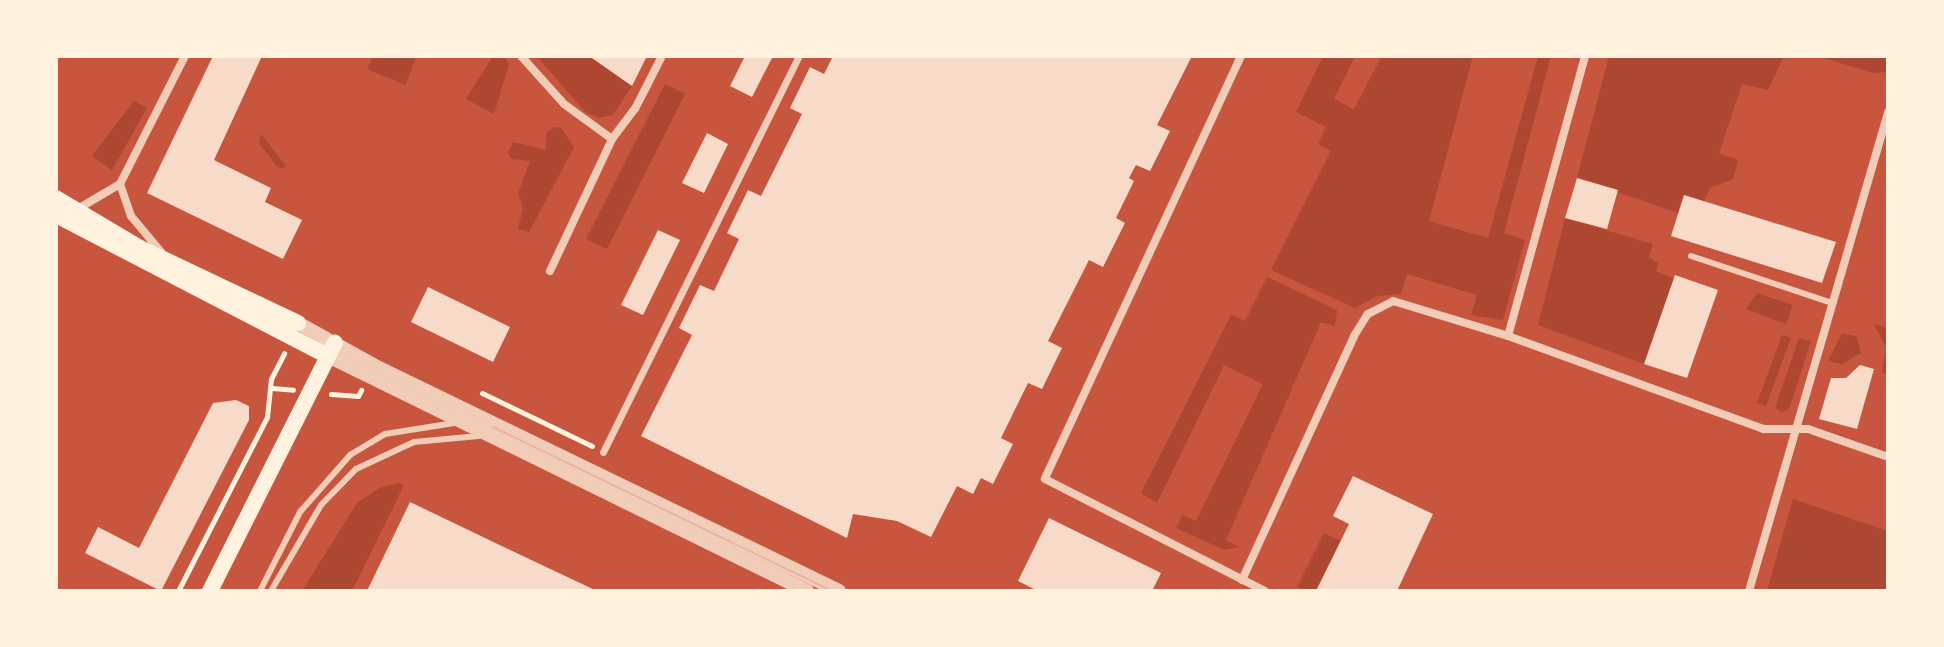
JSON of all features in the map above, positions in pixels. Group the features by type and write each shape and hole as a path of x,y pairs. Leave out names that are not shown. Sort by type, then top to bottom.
{"main road":[{"path":"56,198 173,264 298,323"},
{"path":"56,215 331,350 210,591"}],"street":[{"path":"75,210 120,184 185,56"},
{"path":"521,56 564,104 612,139"},
{"path":"550,271 612,139 635,109 662,56"},
{"path":"603,452 799,56"},
{"path":"1241,56 1045,479 1265,591"},
{"path":"1508,336 1585,56"},
{"path":"1749,591 1888,112"},
{"path":"120,184 140,231 173,264"},
{"path":"1242,580 1368,314 1382,304 1402,302 1508,336 1764,429 1794,429 1888,457"},
{"path":"298,323 331,350 460,422 501,434 839,591"},
{"path":"331,350 807,591"}],"lane":[{"path":"1691,256 1832,303"},
{"path":"260,591 300,512 350,455 408,427 460,422"},
{"path":"271,591 321,505 373,457 435,437 501,434"}],"path":[{"path":"178,591 267,417 271,379"},
{"path":"474,390 603,452"}],"shaded area":[{"path":"373,56 417,56 405,85 367,69"},
{"path":"493,56 504,56 509,64 494,114 466,99"},
{"path":"537,56 589,56 632,86 613,115 599,118 585,112"},
{"path":"1323,56 1355,56 1334,99 1354,109 1382,56 1473,56 1429,221 1488,238 1538,56 1551,56 1504,233 1525,240 1503,320 1471,315 1477,295 1407,274 1401,294 1377,296 1355,308 1271,270 1331,151 1318,144 1326,127 1296,112"},
{"path":"1609,56 1784,56 1768,90 1742,84 1719,153 1738,160 1733,179 1710,188 1704,201 1684,195 1678,213 1577,178"},
{"path":"1817,56 1888,56 1888,72 1873,73"},
{"path":"665,84 685,94 607,249 586,239"},
{"path":"134,101 147,108 112,170 92,156"},
{"path":"554,127 561,128 574,147 529,232 518,229 523,207 518,194 530,161 511,159 508,153 513,142 546,150 546,133"},
{"path":"261,134 286,166 284,168 278,168 259,143"},
{"path":"1565,218 1653,244 1649,257 1658,263 1656,271 1674,279 1644,364 1538,325"},
{"path":"1267,277 1337,310 1335,326 1321,322 1226,540 1239,547 1224,550 1176,528 1182,515 1196,521 1263,384 1224,365 1157,503 1141,493 1231,315 1245,321"},
{"path":"1757,293 1793,305 1786,324 1746,309"},
{"path":"1874,324 1888,328 1888,374 1882,372 1886,348"},
{"path":"1842,334 1856,336 1861,353 1842,364 1828,361"},
{"path":"1782,335 1791,338 1766,406 1757,403"},
{"path":"1799,338 1811,341 1789,409 1782,412 1775,408"},
{"path":"398,483 404,485 352,591 302,591 357,503 379,488"},
{"path":"1793,499 1888,531 1888,591 1767,591"},
{"path":"1324,533 1341,541 1316,591 1306,591 1297,587"}],"building":[{"path":"213,56 262,56 214,160 271,188 265,202 302,220 283,259 147,193"},
{"path":"589,56 647,56 632,86"},
{"path":"745,56 773,56 752,97 730,86"},
{"path":"833,56 1192,56 1157,125 1170,131 1150,171 1136,165 1129,178 1134,181 1116,218 1125,223 1103,267 1089,260 1048,341 1062,348 1042,389 1028,383 1001,438 1013,444 993,484 981,478 973,494 957,486 931,537 897,521 853,514 847,538 641,436 692,335 679,328 700,285 714,291 739,239 727,233 748,190 761,196 802,114 790,108 810,67 824,74"},
{"path":"707,133 728,144 704,193 682,183"},
{"path":"1577,178 1618,190 1607,229 1565,218"},
{"path":"1684,195 1836,242 1822,283 1671,236"},
{"path":"658,230 680,240 643,315 621,305"},
{"path":"1675,275 1718,290 1687,378 1644,364"},
{"path":"428,287 510,327 493,362 411,322"},
{"path":"1860,365 1874,369 1857,429 1819,419 1831,378 1846,378"},
{"path":"236,400 249,406 249,420 161,591 85,553 98,527 139,548 213,403"},
{"path":"1353,476 1433,514 1397,591 1316,591 1349,524 1333,516"},
{"path":"410,502 508,549 597,591 367,591"},
{"path":"1049,518 1161,573 1152,591 1038,591 1018,581"}],"tram line":[{"path":"493,427 833,591"}]}
